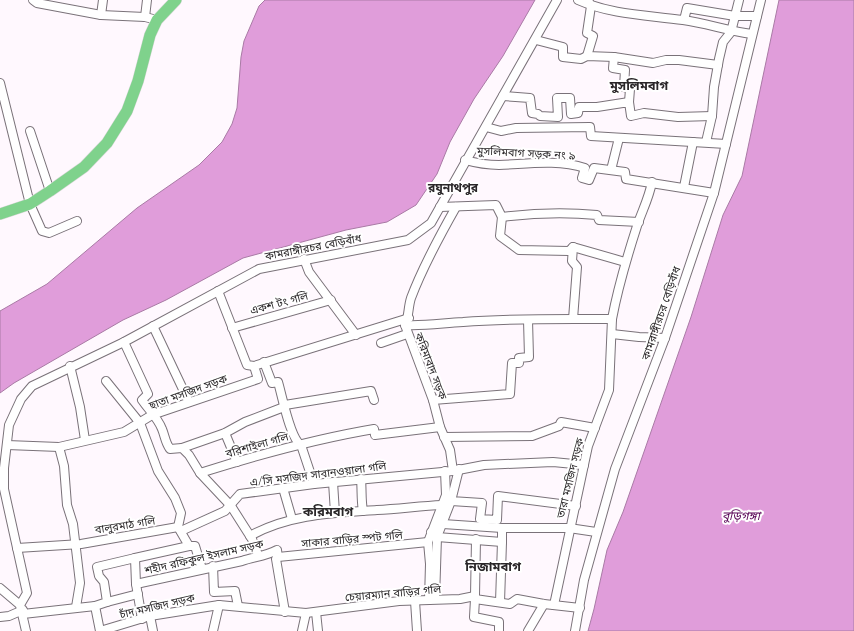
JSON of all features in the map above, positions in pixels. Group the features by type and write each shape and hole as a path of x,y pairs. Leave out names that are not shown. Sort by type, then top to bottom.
{"highway":[{"path":"0,214 30,204 50,191 84,167 107,143 127,111 136,87 144,50 157,20 176,0"}],"street":[{"path":"70,9 71,0"},
{"path":"101,15 103,0"},
{"path":"146,17 147,0"},
{"name":"কামরাঙ্গীরচর বেড়িবাঁধ","path":"7,445 9,425 21,399 32,386 70,366 124,342 259,269 304,259 408,240 431,223 465,160 486,127 536,40 557,0"},
{"path":"578,0 614,12 684,20 731,32 752,34"},
{"path":"706,142 712,116 718,65 723,42 731,32 739,0"},
{"name":"কামরাঙ্গীরচর বেড়িবাঁধ","path":"575,631 584,580 596,532 615,469 665,338 714,193 761,0"},
{"path":"36,1 101,15 146,17 157,20"},
{"path":"587,56 593,37 587,33 589,3"},
{"path":"684,20 687,8 735,16 757,16"},
{"path":"536,40 563,47 564,57 581,59 587,56 614,57 653,63 666,60 679,60 718,65"},
{"path":"614,57 613,68 625,70 624,87 630,89 629,102 631,116 644,113 678,117 712,116"},
{"path":"0,83 30,204 42,231 46,232 77,221"},
{"path":"503,96 530,98 532,112 540,116 558,117 557,98 570,98 571,114 578,113 579,107 596,107 629,102"},
{"path":"486,127 501,131 516,128 569,126 590,127 590,136 726,144"},
{"path":"30,131 50,191"},
{"path":"611,170 619,138"},
{"path":"684,187 693,142"},
{"name":"মুসলিমবাগ সড়ক নং ৯","path":"465,160 484,164 534,162 584,167 582,179 589,180 594,168 625,172 626,179 652,182"},
{"path":"652,182 714,193"},
{"name":"তারা মসজিদ সড়ক","path":"554,605 569,528 576,506 588,446 609,390 612,319 616,296 638,222 649,196 652,182"},
{"path":"440,207 496,205 502,217 500,236 519,250 568,252 573,247"},
{"path":"407,326 410,300 429,255 456,207"},
{"path":"502,217 533,213 572,212 597,215 599,220 638,222"},
{"path":"573,247 626,262"},
{"path":"573,247 572,261 577,267 573,319"},
{"name":"একশ টং গলি","path":"304,259 309,272 356,335"},
{"path":"218,291 247,365 254,366 356,335 407,326 432,326 462,322 612,319"},
{"name":"একশ টং গলি","path":"232,328 331,300"},
{"path":"434,400 510,394 512,363 519,363 519,358 529,357 528,320"},
{"path":"154,326 188,402"},
{"path":"381,343 407,326"},
{"name":"করিমাবাদ সড়ক","path":"407,326 434,400 440,427 450,450 452,470 434,535 428,542 432,599"},
{"path":"612,334 665,338"},
{"path":"124,342 148,394 142,400 162,429 164,442 170,449 182,448 225,433 245,422 285,406 371,391 374,400"},
{"name":"বরিশাইলা গলি","path":"200,473 299,444 278,382 272,383 264,362"},
{"path":"70,366 80,407 85,440"},
{"name":"ছাতা মসজিদ সড়ক","path":"7,445 59,447 124,432 152,415 258,379 254,366"},
{"path":"106,381 140,423 158,471 175,498 181,513 180,529 188,546"},
{"path":"444,437 532,436 559,426 561,422 595,428"},
{"path":"314,484 301,445 299,444 374,429 375,435 440,427"},
{"path":"225,433 236,462"},
{"path":"7,445 2,469 4,489 27,593 22,610 26,631"},
{"path":"59,447 64,466 66,505 73,524 76,544 80,583 76,607"},
{"path":"182,448 189,455 200,473 231,506 250,536 258,555"},
{"name":"এ/সি মসজিদ সাবানওয়ালা গলি","path":"180,529 226,511 240,494 314,484 471,468 484,465 553,462 584,465"},
{"path":"432,599 434,535 443,524 451,502 452,470"},
{"path":"361,479 363,492 360,496 363,511"},
{"path":"333,482 335,513"},
{"path":"283,488 292,520"},
{"path":"451,502 482,503 480,519 497,520 498,496 576,506"},
{"path":"250,536 264,528 292,520 335,513 411,506 442,505"},
{"path":"443,524 502,528 569,528 596,532"},
{"path":"500,602 502,528"},
{"name":"বালুরমাঠ গলি","path":"17,548 76,544 180,529"},
{"path":"434,535 502,542"},
{"path":"476,539 474,617 499,622 499,631"},
{"name":"সাকার বাড়ির স্পট গলি","path":"277,554 428,542"},
{"path":"107,602 104,582 99,576 97,568 188,546 195,546 202,569"},
{"path":"277,554 276,559 285,612"},
{"name":"শহীদ রফিকুল ইসলাম সড়ক","path":"136,584 213,566 242,561 258,555 277,554"},
{"path":"135,558 138,594 146,617 153,631"},
{"path":"213,566 214,592 235,591 238,606"},
{"path":"0,588 22,610"},
{"path":"0,617 22,610 95,606 138,594"},
{"name":"চেয়ারম্যান বাড়ির গলি","path":"285,612 306,613 432,599 475,598 510,604 517,599 580,608"},
{"path":"415,601 417,612 417,631"},
{"path":"528,631 544,604"},
{"path":"213,631 219,605"},
{"name":"চাঁদ মসজিদ সড়ক","path":"100,631 146,617 219,605 279,609 285,612"},
{"path":"95,606 100,631"},
{"path":"316,612 318,631"},
{"path":"302,631 306,613"}],"water":[{"path":"265,0 535,0 503,56 474,99 450,142 437,174 416,205 387,222 346,230 243,258 166,300 123,320 14,383 0,393 0,311 47,284 137,208 199,165 222,142 232,124 237,108 241,57 244,41 259,6"},
{"name":"বুড়িগঙ্গা","path":"779,0 854,0 854,631 588,631 607,550 623,512 691,317 723,215 742,176"}],"district":[{"name":"মুসলিমবাগ","path":"639,85"},
{"name":"রঘুনাথপুর","path":"453,187"},
{"name":"করিমবাগ","path":"328,511"},
{"name":"নিজামবাগ","path":"493,566"}]}
